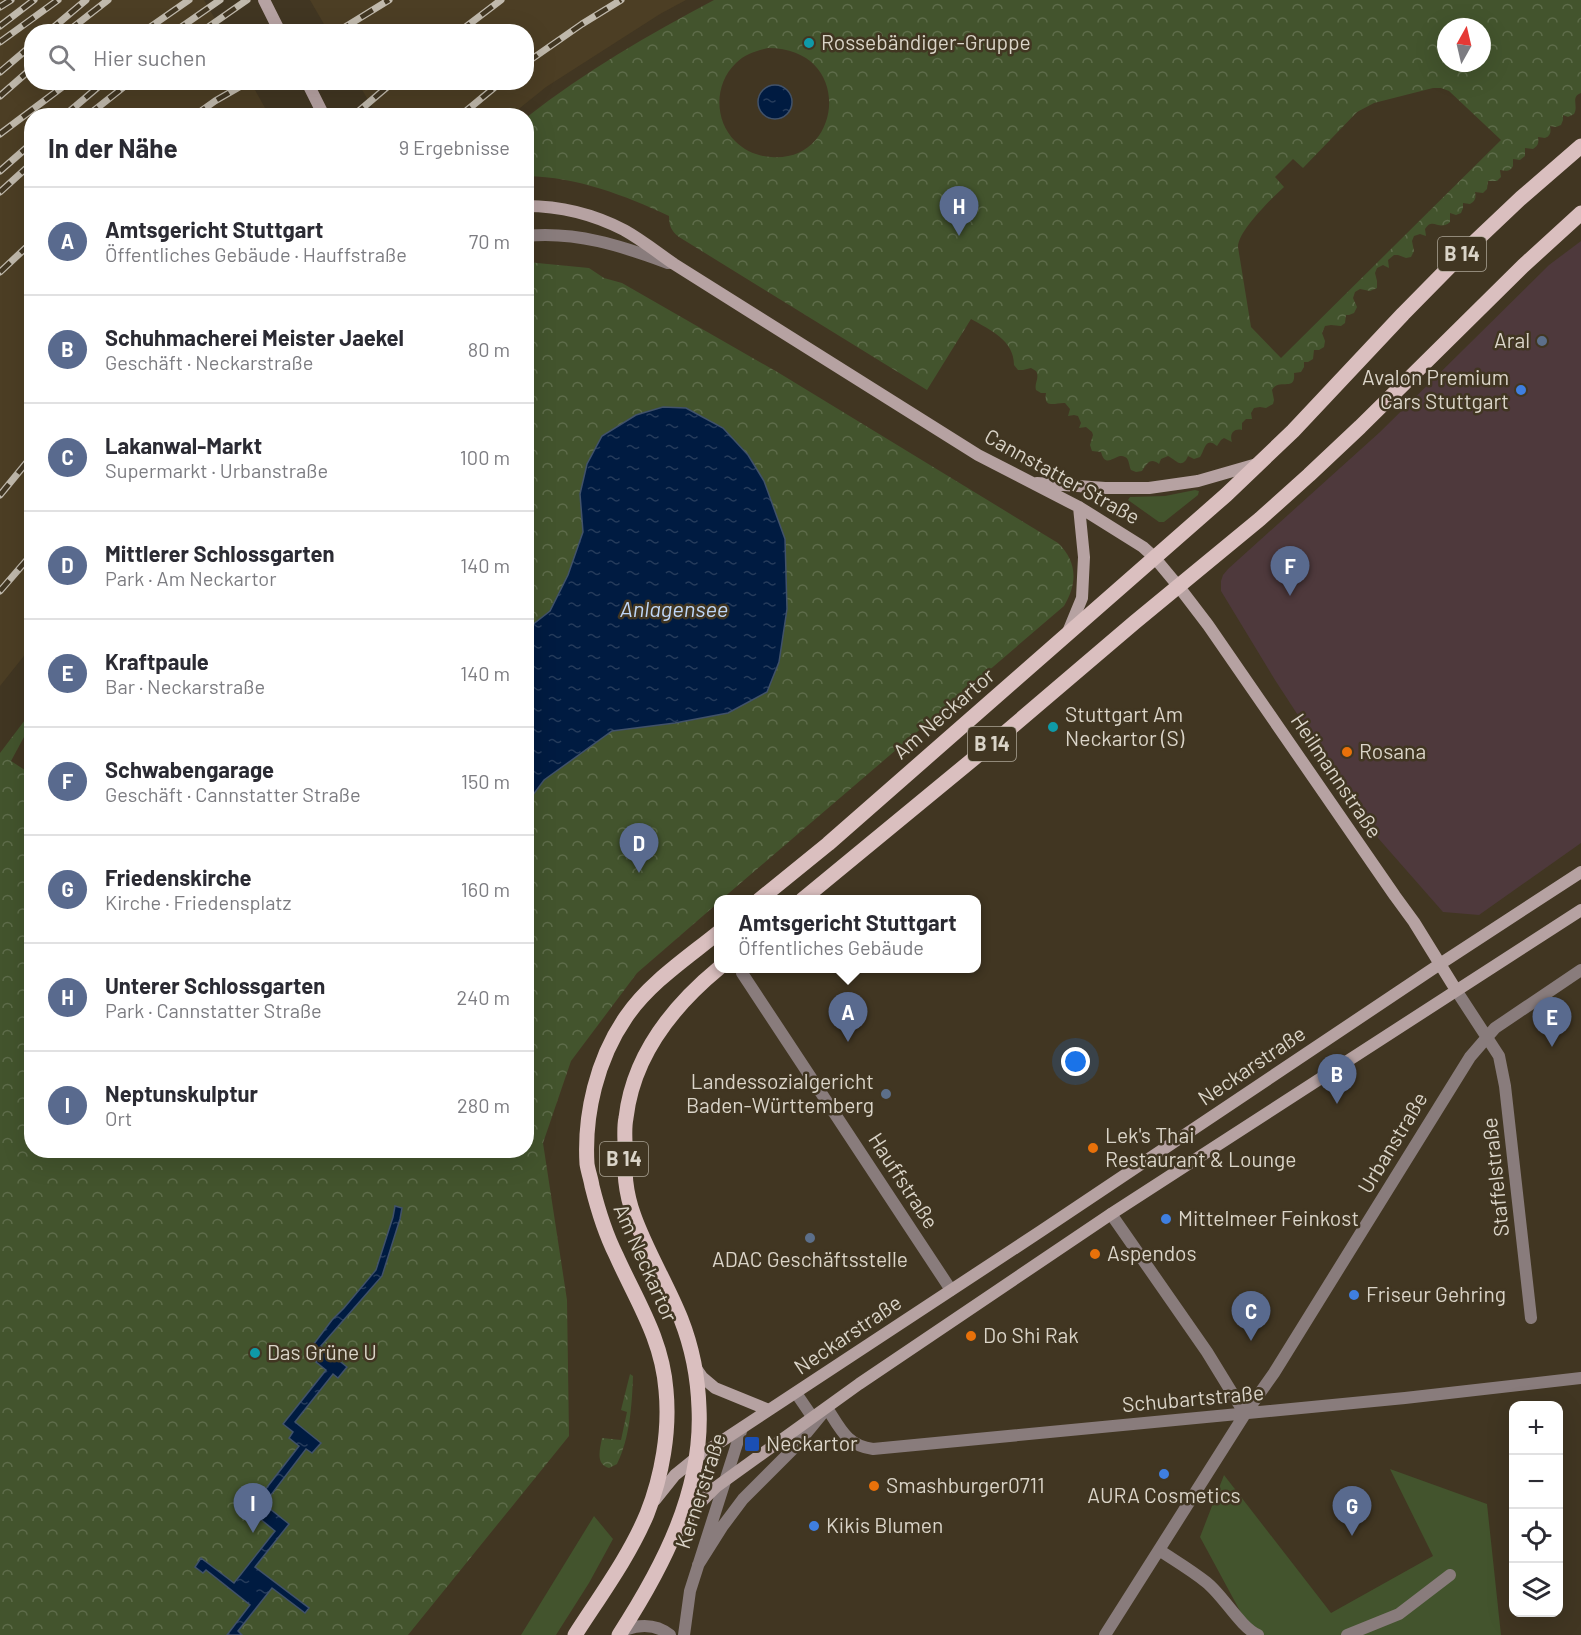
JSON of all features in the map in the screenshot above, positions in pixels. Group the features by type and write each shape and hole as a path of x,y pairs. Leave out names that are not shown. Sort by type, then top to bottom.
{"main road":[{"path":"264,0 276,24"},
{"path":"311,90 320,108"},
{"name":"B 14","path":"1154,557 1263,461 1465,251 1581,146"},
{"name":"Cannstatter Straße","path":"534,206 560,208 598,219 624,230 674,264 978,455 1079,507 1143,547 1179,587"},
{"name":"B 14","path":"808,895 998,739 1309,475 1360,428 1523,266 1581,213"},
{"path":"1029,481 1086,487 1149,488 1198,481 1251,467 1263,461"},
{"path":"1068,633 1082,598 1084,557 1079,507"},
{"name":"Am Neckartor","path":"765,895 828,844 1154,557"},
{"name":"Heilmannstraße","path":"1179,587 1221,643 1414,922 1456,990"},
{"name":"Neckarstraße","path":"647,1514 667,1484 683,1467 696,1458 1581,872"},
{"path":"666,1555 695,1508 704,1498 859,1384 1111,1214 1581,910"},
{"name":"Am Neckartor","path":"647,1514 661,1462 665,1436 667,1413 663,1365 648,1319 615,1255 597,1208 587,1166 588,1127 594,1091 605,1055 626,1017 654,985 714,936"},
{"name":"Am Neckartor","path":"696,1458 699,1409 695,1367 682,1320 643,1238 626,1190 624,1161 626,1118 634,1082 650,1044 673,1012 714,972"},
{"path":"695,1367 702,1377 715,1388 769,1410"},
{"name":"B 14","path":"621,1633 666,1555 684,1509 696,1458"},
{"name":"B 14","path":"575,1635 618,1568 647,1514"}],"street":[{"path":"534,236 554,235 596,240 674,264"},
{"path":"1456,990 1486,1037 1505,1020 1581,970"},
{"name":"Hauffstraße","path":"742,973 951,1290"},
{"name":"Staffelstraße","path":"1486,1037 1499,1056 1505,1086 1531,1318"},
{"name":"Urbanstraße","path":"1105,1635 1245,1414 1275,1373 1455,1079 1486,1037"},
{"path":"1111,1214 1200,1342 1245,1414"},
{"name":"Schubartstraße","path":"826,1408 849,1440 873,1449 1405,1398 1581,1378"},
{"name":"Neckarstraße","path":"796,1393 813,1418"},
{"name":"Kernerstraße","path":"698,1565 734,1511 756,1485 795,1447 826,1408"},
{"name":"Kernerstraße","path":"684,1635 690,1591 742,1428"},
{"path":"1159,1550 1206,1582 1221,1596 1241,1621 1258,1635"},
{"path":"1347,1635 1399,1614 1450,1575"},
{"path":"621,1633 645,1625 658,1628 670,1635"}],"shaded area":[{"path":"0,0 204,0 218,24 24,24 24,90 255,90 265,108 24,108 24,656 0,686"},
{"path":"310,0 686,0 660,14 546,87 520,108 373,108 362,90 534,90 534,24 324,24"},
{"path":"1581,241 1581,843 1479,915 1443,912 1378,838 1275,680 1221,591 1221,581 1228,569 1380,432 1549,265"}],"green space":[{"path":"714,0 1581,0 1581,93 1575,99 1574,114 1568,117 1563,115 1561,125 1550,126 1548,136 1538,137 1536,147 1525,148 1525,156 1520,160 1513,159 1512,168 1506,171 1500,170 1501,177 1497,181 1488,181 1487,189 1483,193 1475,192 1474,200 1470,204 1463,203 1461,213 1456,215 1450,213 1450,222 1446,225 1428,225 1425,229 1426,236 1420,234 1414,236 1412,241 1414,251 1411,257 1394,255 1388,260 1389,268 1383,265 1377,268 1375,273 1377,288 1370,291 1360,289 1355,292 1353,298 1357,307 1354,313 1346,315 1345,323 1341,326 1325,326 1322,333 1325,341 1324,347 1314,350 1313,359 1304,362 1301,372 1294,373 1294,379 1290,384 1275,386 1272,390 1273,404 1266,408 1254,408 1251,413 1252,419 1246,419 1242,423 1242,430 1233,432 1232,442 1224,438 1217,446 1208,443 1200,457 1194,459 1188,456 1181,463 1168,456 1161,459 1159,464 1151,461 1142,471 1136,472 1131,470 1126,457 1120,456 1107,460 1101,452 1092,451 1090,445 1092,432 1086,427 1079,428 1081,423 1078,416 1068,416 1070,409 1065,403 1047,402 1046,393 1036,390 1036,371 1031,368 1018,370 1005,342 971,319 927,390 679,237 671,228 669,216 600,188 534,176 534,112 594,69","holes":["768,48 796,53 815,66 826,84 829,105 825,125 813,142 795,154 771,157 743,148 728,132 720,113 720,91 729,72 743,57","1441,88 1449,91 1501,140 1281,358 1251,327 1238,247 1243,233 1256,216 1284,187 1275,177 1293,159 1303,168 1357,112 1374,103"]},
{"path":"534,263 589,268 604,278 622,283 779,373 1058,543 1072,565 1072,589 1064,606 727,895 714,895 714,906 637,973 571,1061 543,1143 567,1300 569,1436 408,1635 0,1635 0,753 24,721 24,737 11,761 24,769 24,1158 534,1158"},
{"path":"1199,491 1198,495 1164,522 1159,522 1128,500 1130,497 1165,496"},
{"path":"630,1374 633,1376 633,1387 628,1432 617,1464 609,1468 600,1460 602,1438 621,1440 627,1412 621,1410"},
{"path":"1390,1469 1487,1504 1501,1635 1253,1635 1200,1537 1224,1475 1331,1613 1433,1556"},
{"path":"594,1516 613,1539 589,1583 556,1635 521,1635"}],"water":[{"path":"775,85 787,90 792,102 787,114 775,119 763,114 758,102 763,90"},
{"name":"Anlagensee","path":"663,407 686,408 723,428 748,455 764,481 785,539 787,609 779,662 767,692 728,713 612,731 544,780 534,794 534,624 550,611 568,575 583,532 580,494 587,464 602,436 636,415"},
{"path":"395,1206 402,1208 400,1219 382,1276 321,1346 347,1367 338,1378 333,1374 295,1422 321,1443 312,1453 306,1449 264,1504 289,1524 255,1567 309,1608 305,1613 272,1588 238,1631 242,1635 227,1635 250,1605 206,1570 203,1573 195,1567 201,1558 234,1583 275,1531 259,1518 264,1512 254,1504 299,1446 289,1438 293,1432 283,1424 326,1370 316,1362 320,1356 310,1349 376,1270"}],"railway":[{"path":"0,7 11,0"},
{"path":"0,26 34,0"},
{"path":"25,24 58,0"},
{"path":"58,24 86,0"},
{"path":"77,24 108,0"},
{"path":"154,24 189,0"},
{"path":"186,24 220,0"},
{"path":"212,24 247,0"},
{"path":"350,24 389,0"},
{"path":"470,24 501,0"},
{"path":"534,57 621,0"},
{"path":"0,42 24,25"},
{"path":"0,72 24,52"},
{"path":"0,96 24,75"},
{"path":"34,108 58,90"},
{"path":"73,108 95,90"},
{"path":"97,108 120,90"},
{"path":"205,108 234,90"},
{"path":"362,108 384,90"},
{"path":"470,108 491,90"},
{"path":"0,134 24,116"},
{"path":"0,171 24,150"},
{"path":"0,192 24,170"},
{"path":"0,272 24,250"},
{"path":"0,495 24,466"},
{"path":"0,591 24,563"}],"place":[{"name":"Rossebändiger-Gruppe","path":"809,43"},
{"name":"Unterer Schlossgarten","path":"959,236"},
{"name":"Aral","path":"1542,341"},
{"name":"Avalon Premium Cars Stuttgart","path":"1521,390"},
{"name":"Schwabengarage","path":"1290,596"},
{"name":"Stuttgart Am Neckartor (S)","path":"1053,727"},
{"name":"Rosana","path":"1347,752"},
{"name":"Mittlerer Schlossgarten","path":"639,873"},
{"name":"Amtsgericht Stuttgart","path":"848,1042"},
{"name":"Kraftpaule","path":"1552,1047"},
{"name":"Landessozialgericht Baden-Württemberg","path":"886,1094"},
{"name":"Schuhmacherei Meister Jaekel","path":"1337,1104"},
{"name":"Lek's Thai Restaurant & Lounge","path":"1093,1148"},
{"name":"Mittelmeer Feinkost","path":"1166,1219"},
{"name":"ADAC Geschäftsstelle","path":"810,1238"},
{"name":"Aspendos","path":"1095,1254"},
{"name":"Friseur Gehring","path":"1354,1295"},
{"name":"Do Shi Rak","path":"971,1336"},
{"name":"Lakanwal-Markt","path":"1251,1341"},
{"name":"Das Grüne U","path":"255,1353"},
{"name":"Neckartor","path":"752,1444"},
{"name":"AURA Cosmetics","path":"1164,1474"},
{"name":"Smashburger0711","path":"874,1486"},
{"name":"Kikis Blumen","path":"814,1526"},
{"name":"Neptunskulptur","path":"253,1533"},
{"name":"Friedenskirche","path":"1352,1536"}]}
